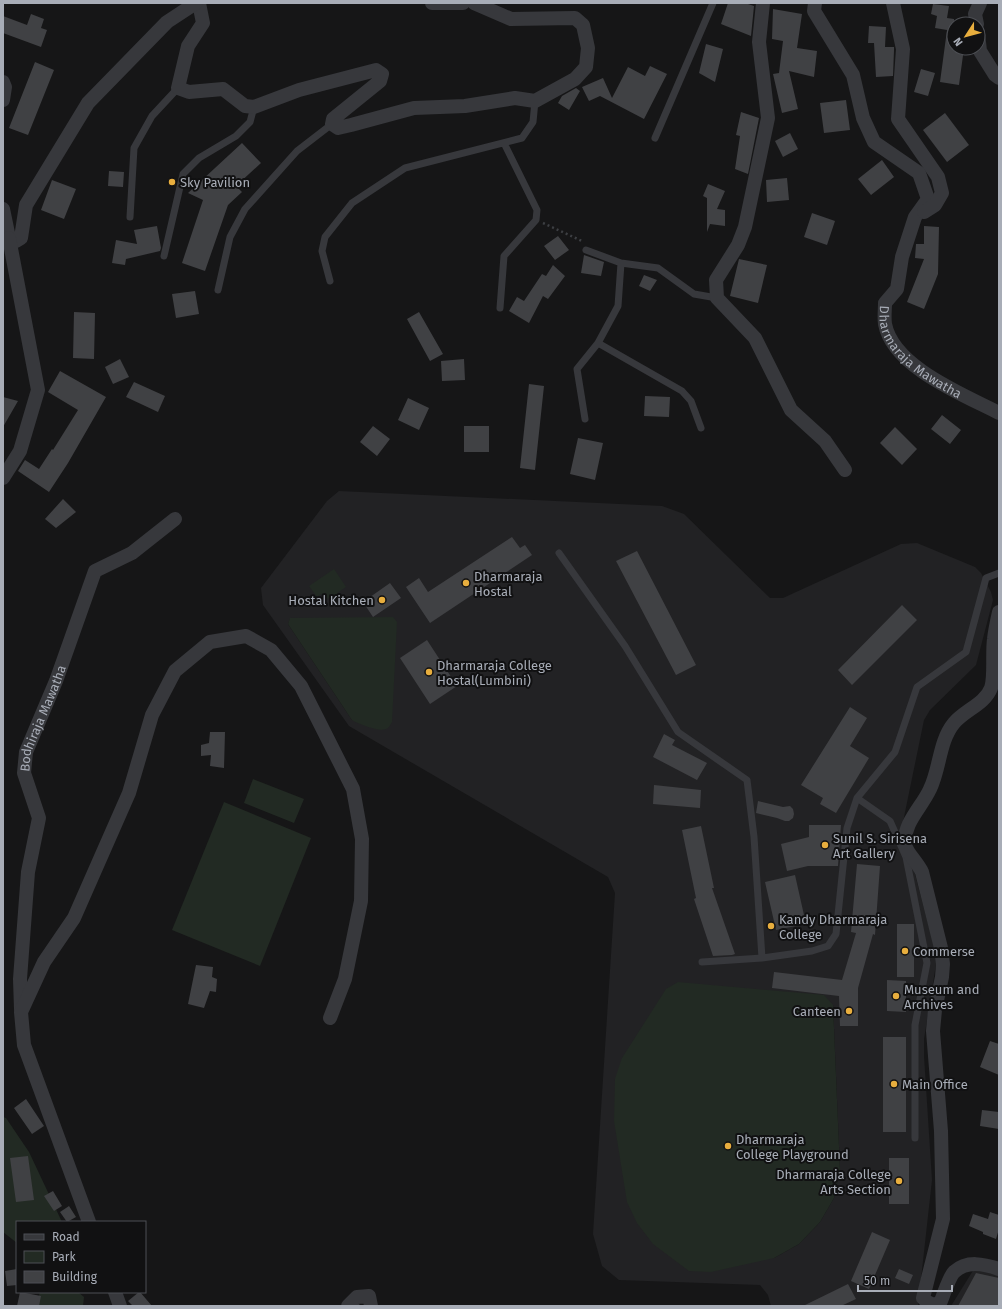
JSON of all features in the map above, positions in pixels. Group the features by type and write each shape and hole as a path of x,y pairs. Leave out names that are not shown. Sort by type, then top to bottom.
{"street":[{"path":"9,238 16,241 21,238 26,205 88,103 167,22 196,3"},
{"path":"199,3 203,23 188,46 178,88 189,92 223,89 245,106 254,107 300,90 376,70 382,74 380,81 333,119 332,124 338,128 414,108 465,106 515,98 535,101 575,78 586,67 588,48 583,25 575,18 511,19 474,3"},
{"path":"432,3 463,3"},
{"path":"763,3 759,42 768,118 745,227 738,245 716,280 716,298 755,338 791,410 826,441 845,470"},
{"name":"Dharmaraja Mawatha","path":"815,3 814,11 853,75 863,118 874,142 919,173 928,199 915,217 902,257 897,289 885,303 885,324 891,340 904,356 927,375 999,413"},
{"path":"893,3 903,49 898,119 938,177 942,193 935,205 915,217"},
{"path":"975,16 980,3"},
{"path":"983,56 999,78"},
{"path":"3,82 5,87 3,100"},
{"path":"3,209 38,390 20,451 3,478"},
{"name":"Bodhiraja Mawatha","path":"89,1221 24,1044 20,979 28,872 39,818 24,773 26,752 56,681 95,571 132,553 175,519"},
{"path":"999,612 994,640 992,686 988,696 953,724 945,739 930,789 909,825 905,844 906,849 918,863 922,872 941,948 943,964 933,1031 942,1131 943,1219 923,1298 926,1302 934,1305 938,1304 941,1301 954,1272 964,1266 976,1263 986,1264 999,1269"},
{"path":"21,1012 44,962 74,918 130,793 152,715 175,671 210,642 246,636 271,650 301,686 353,789 362,839 361,901 345,979 330,1018"},
{"path":"115,1293 120,1306"},
{"path":"348,1306 357,1297 369,1296 371,1306"}],"lane":[{"path":"655,138 713,3"},
{"path":"130,217 134,148 152,116 178,88"},
{"path":"330,281 322,251 326,237 352,203 405,168 504,144 522,138 533,122 535,101"},
{"path":"164,256 182,174 199,158 236,136 250,122 254,107"},
{"path":"218,290 230,237 245,209 297,151 332,124"},
{"path":"500,308 504,256 536,220 537,210 504,144"},
{"path":"586,246 621,263 658,268 694,294 716,298"},
{"path":"585,419 577,369 598,343 618,306 621,263"},
{"path":"598,343 682,391 690,401 701,428"},
{"path":"559,553 625,646 678,732 748,780 754,837 762,958"},
{"path":"702,962 762,958 812,951 828,946 836,934 847,828 857,798 895,752 917,687 966,652 986,578 999,573"},
{"path":"857,798 890,821 906,857 928,964 916,1025 915,1138"}],"path":[{"path":"536,220 586,246"}],"shaded area":[{"name":"Kandy Dharmaraja College","path":"339,491 662,506 684,514 770,598 783,598 901,544 917,543 975,567 981,573 991,592 993,600 976,665 930,710 924,720 903,822 904,832 937,958 924,1039 932,1180 918,1306 771,1306 768,1295 760,1285 619,1280 602,1266 593,1234 615,893 608,877 349,726 263,605 261,588 327,501","holes":["290,619 352,720 288,624","833,1005 840,1170 834,1198 820,1222 799,1244 774,1258"]},
{"path":"974,1269 999,1272 999,1306 951,1306"}],"green space":[{"path":"334,569 346,587 337,593 341,601 335,605 330,597 325,600 321,594 317,597 309,586"},
{"path":"393,617 397,622 392,722 387,729 374,729 352,720 288,624 290,618"},
{"path":"253,779 304,799 294,823 244,803"},
{"path":"224,802 311,838 260,966 172,930"},
{"name":"Dharmaraja College Playground","path":"678,982 824,995 833,1005 840,1170 834,1198 820,1222 799,1244 774,1258 711,1272 689,1271 653,1244 637,1223 627,1202 614,1121 615,1079 622,1058 666,989"},
{"path":"3,1117 6,1118 29,1152 62,1221 16,1221 16,1242 3,1232"},
{"path":"40,1293 79,1293 84,1297 83,1306 36,1306"}],"building":[{"path":"728,3 745,3 754,6 751,36 721,24"},
{"path":"933,4 949,6 947,16 946,16 946,30 935,28 937,16 931,14"},
{"path":"773,9 802,14 797,48 817,51 814,77 789,71 798,109 782,113 773,74 779,73 783,41 772,39"},
{"path":"31,14 44,19 41,28 47,30 41,47 3,33 3,16 27,25"},
{"path":"869,26 886,27 885,47 894,47 893,76 876,77 874,43 868,43"},
{"path":"946,37 946,56 963,56 959,85 940,82"},
{"path":"706,44 723,49 715,82 699,73"},
{"path":"35,62 54,70 28,135 9,128"},
{"path":"650,66 667,74 644,119 600,96 589,101 582,87 603,78 612,98 628,67 645,76"},
{"path":"921,69 935,73 928,96 914,92"},
{"path":"576,88 580,91 569,110 558,103 562,96"},
{"path":"846,100 850,130 824,133 820,103"},
{"path":"741,112 759,118 748,174 735,169 740,136 736,135"},
{"path":"945,113 969,145 947,162 923,130"},
{"path":"790,133 798,149 783,157 775,141"},
{"path":"242,143 261,163 236,186 242,192 228,205 205,271 182,263 203,200 188,193"},
{"path":"882,160 894,177 871,195 858,179"},
{"path":"109,171 124,172 123,187 108,186"},
{"path":"787,178 789,200 767,202 766,180"},
{"path":"52,180 76,189 64,219 41,210"},
{"path":"708,184 725,191 717,209 725,210 725,226 710,224 707,232 707,198 703,196"},
{"path":"812,213 835,221 827,245 804,237"},
{"path":"157,226 161,248 160,251 126,259 125,265 112,263 116,240 137,244 134,230"},
{"path":"924,226 939,227 938,274 924,309 907,302 924,259 915,258 916,244 924,244"},
{"path":"558,236 569,250 555,260 544,246"},
{"path":"584,255 604,262 601,276 581,273"},
{"path":"739,259 767,265 758,303 730,296"},
{"path":"553,265 565,276 548,299 543,296 529,323 509,311 517,297 524,301 542,274 546,276"},
{"path":"644,275 657,280 650,291 639,286"},
{"path":"195,291 199,314 176,318 172,294"},
{"path":"74,312 95,313 94,359 73,358"},
{"path":"419,312 443,354 430,361 407,319"},
{"path":"120,359 129,377 113,384 105,367"},
{"path":"464,359 465,380 442,381 441,361"},
{"path":"60,371 106,397 68,463 49,492 18,471 25,460 39,469 52,449 53,450 78,410 48,392"},
{"path":"134,382 165,396 158,412 126,397"},
{"path":"529,384 544,386 535,470 520,468"},
{"path":"645,396 670,397 669,417 644,416"},
{"path":"3,397 18,401 3,427"},
{"path":"408,398 429,408 419,430 398,420"},
{"path":"942,415 961,430 950,444 931,429"},
{"path":"373,426 390,439 377,456 360,442"},
{"path":"464,426 489,426 489,452 464,452"},
{"path":"895,427 917,449 902,465 880,443"},
{"path":"578,438 603,443 595,480 570,474"},
{"path":"63,499 76,512 56,528 45,519"},
{"name":"Dharmaraja Hostal","path":"512,537 520,548 525,545 532,555 430,623 406,587 419,578 428,592"},
{"path":"637,551 696,665 676,675 616,561"},
{"name":"Hostal Kitchen","path":"390,583 401,598 373,617 363,602"},
{"path":"902,605 917,620 852,685 838,670"},
{"name":"Dharmaraja College Hostal(Lumbini)","path":"427,640 457,686 430,704 400,658"},
{"path":"850,707 867,718 850,746 869,758 836,813 820,804 823,798 801,785"},
{"path":"210,732 225,732 224,768 210,766 211,755 201,756 201,745 209,743"},
{"path":"664,734 675,740 672,745 707,763 697,780 653,757"},
{"path":"654,785 701,790 700,808 653,804"},
{"path":"758,801 783,807 790,806 793,809 793,818 789,821 785,821 756,813"},
{"name":"Sunil S. Sirisena Art Gallery","path":"809,825 841,825 838,866 808,866 787,871 781,844 809,837"},
{"path":"701,826 714,888 712,888 735,954 732,955 713,956 694,899 696,898 682,830"},
{"path":"857,864 880,866 875,935 873,934 858,988 858,1026 840,1026 839,996 772,988 774,972 842,980 856,933 851,932"},
{"path":"795,875 806,924 776,930 765,882"},
{"name":"Commerse","path":"897,924 914,924 914,977 897,977"},
{"path":"196,965 213,967 212,977 217,979 216,992 210,991 204,1008 188,1004"},
{"name":"Museum and Archives","path":"887,980 906,981 906,1012 887,1011"},
{"name":"Main Office","path":"883,1037 906,1037 906,1132 883,1132"},
{"path":"990,1041 999,1044 999,1075 980,1067"},
{"path":"26,1099 44,1126 32,1134 14,1108"},
{"path":"982,1110 999,1112 999,1129 980,1126"},
{"path":"28,1156 34,1200 16,1202 10,1158"},
{"name":"Dharmaraja College Arts Section","path":"889,1158 909,1158 909,1204 889,1204"},
{"path":"53,1191 62,1206 54,1211 44,1196"},
{"path":"69,1206 76,1217 66,1221 60,1212"},
{"path":"990,1212 999,1215 999,1229 996,1239 969,1226 973,1214 988,1219"},
{"path":"872,1232 890,1240 869,1289 851,1281"},
{"path":"16,1269 16,1285 7,1286 5,1271"},
{"path":"899,1269 913,1275 909,1284 895,1278"},
{"path":"976,1273 999,1278 999,1306 958,1306"},
{"path":"848,1284 856,1299 841,1306 803,1306"},
{"path":"20,1293 41,1296 39,1306 17,1306"},
{"path":"138,1293 141,1293 152,1306 133,1306 128,1301"}],"place":[{"name":"Sky Pavilion","path":"172,182"},
{"name":"Dharmaraja Hostal","path":"466,583"},
{"name":"Hostal Kitchen","path":"382,600"},
{"name":"Dharmaraja College Hostal(Lumbini)","path":"429,672"},
{"name":"Sunil S. Sirisena Art Gallery","path":"825,845"},
{"name":"Kandy Dharmaraja College","path":"771,926"},
{"name":"Commerse","path":"905,951"},
{"name":"Museum and Archives","path":"896,996"},
{"name":"Canteen","path":"849,1011"},
{"name":"Main Office","path":"894,1084"},
{"name":"Dharmaraja College Playground","path":"728,1146"},
{"name":"Dharmaraja College Arts Section","path":"899,1181"}]}
